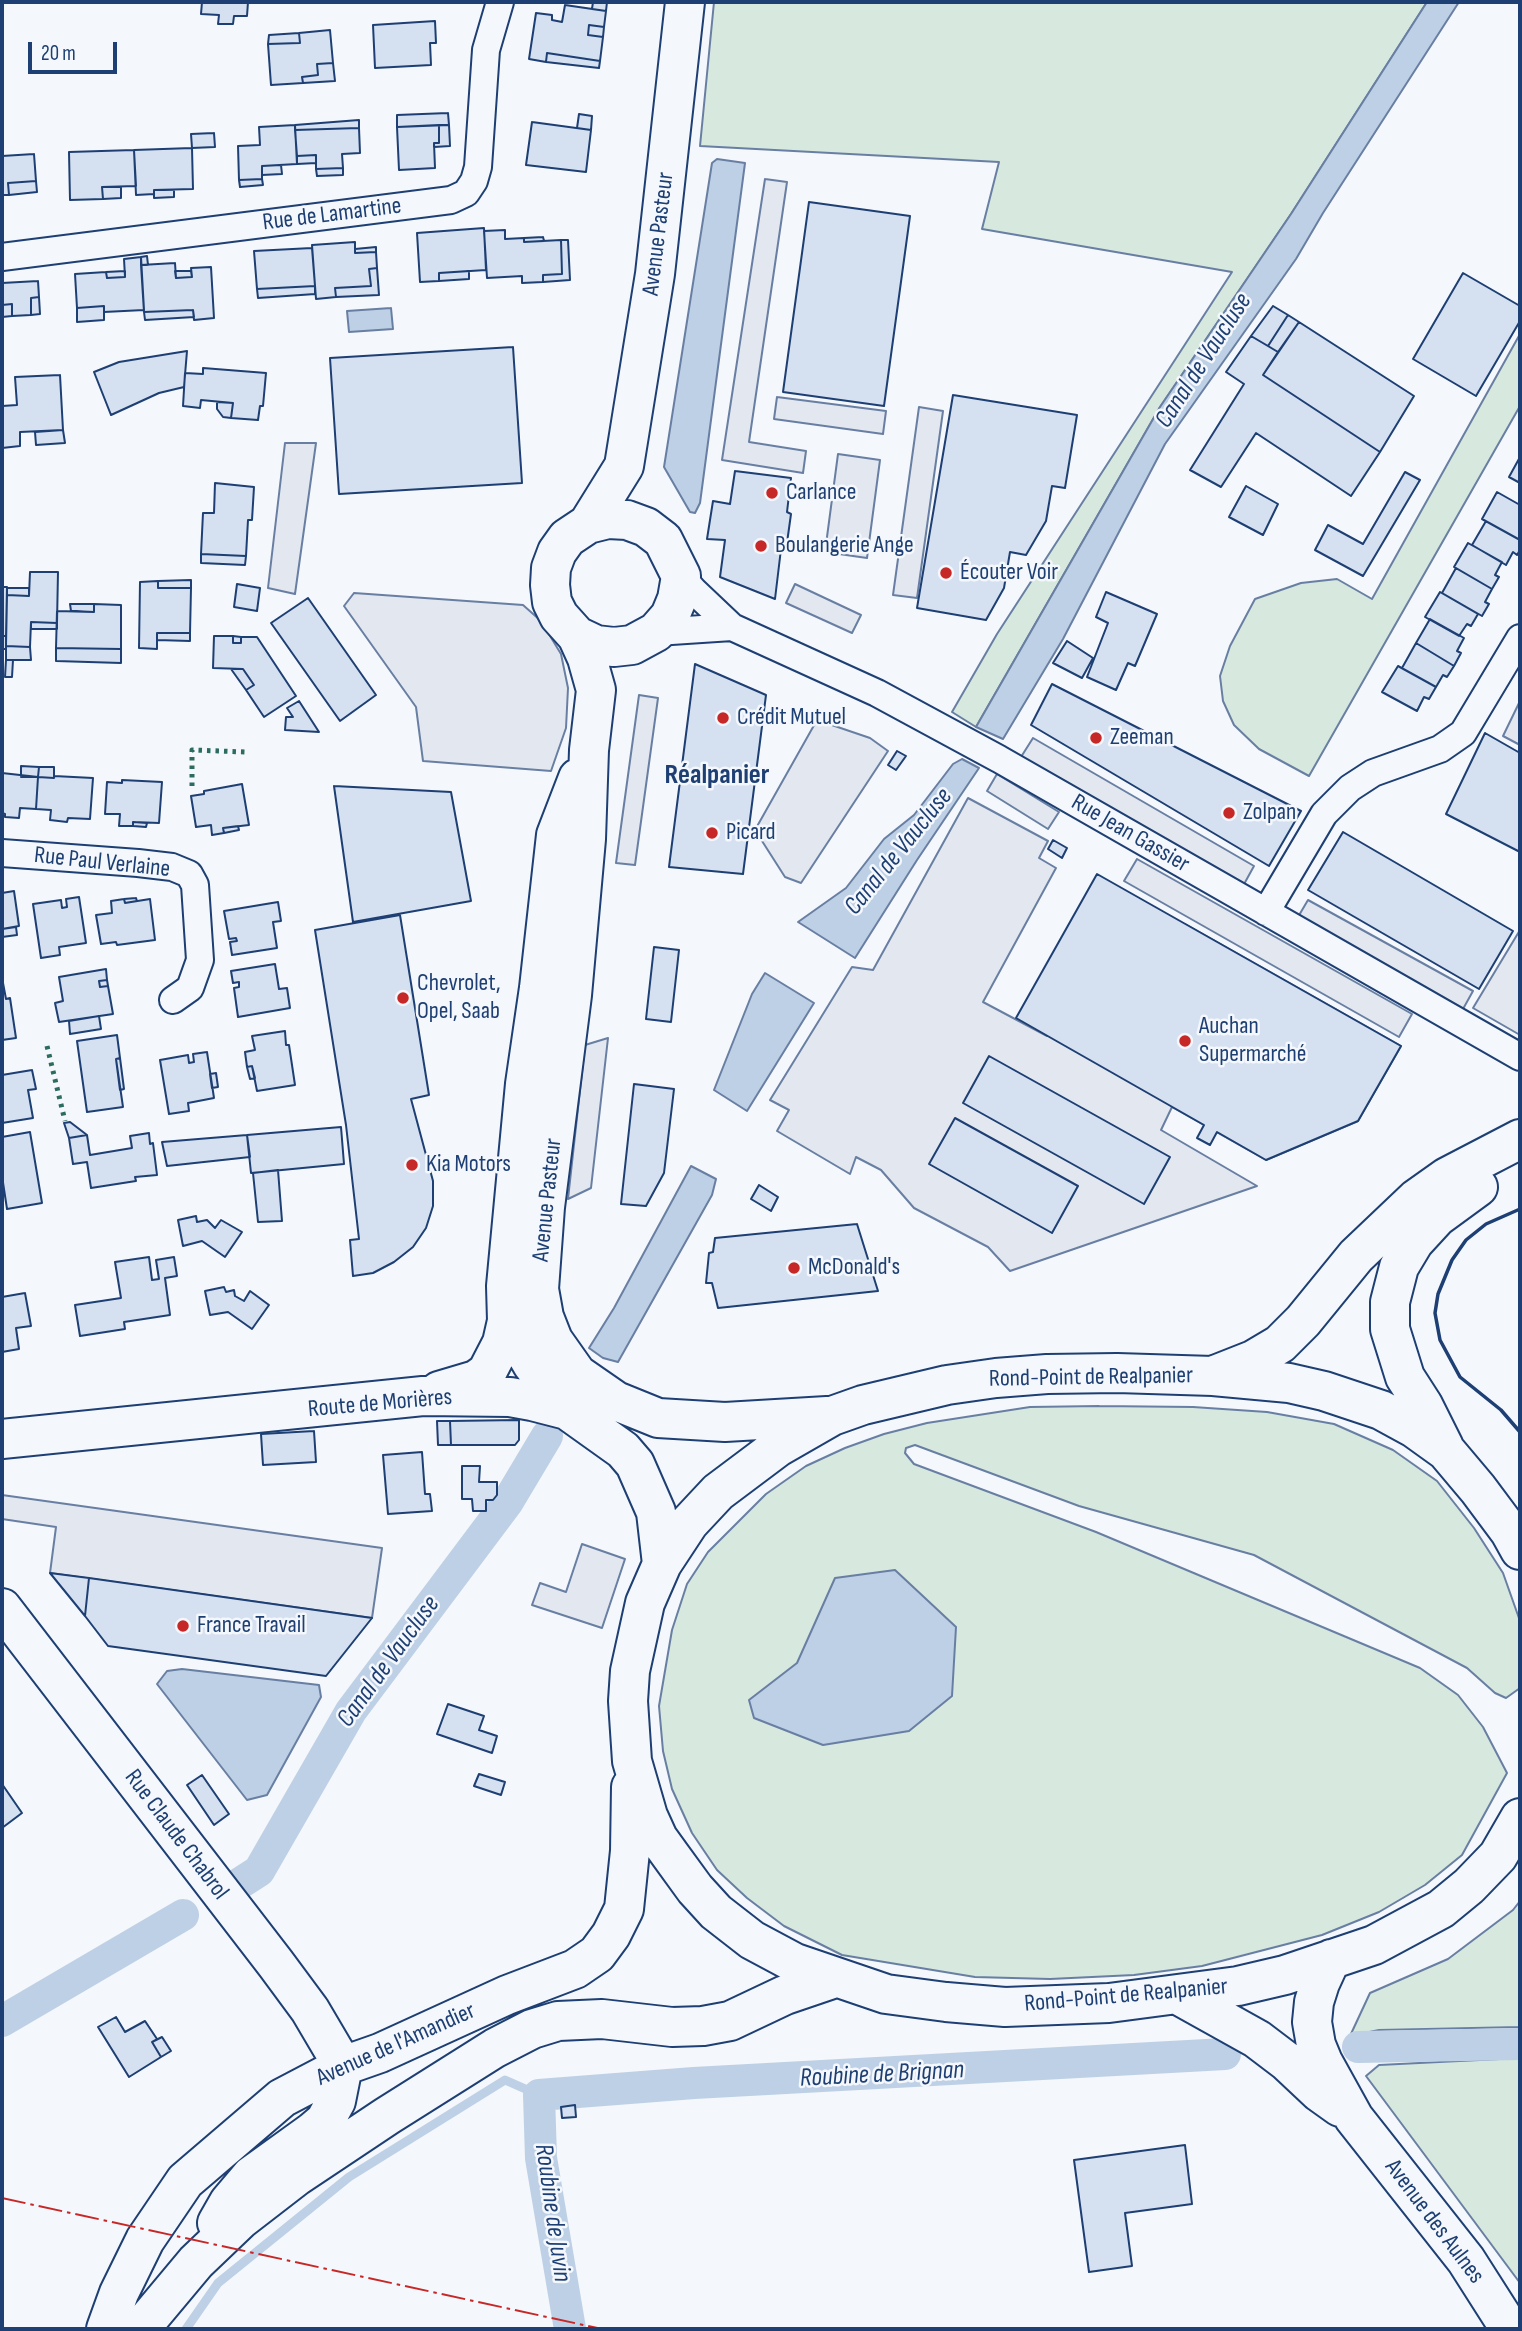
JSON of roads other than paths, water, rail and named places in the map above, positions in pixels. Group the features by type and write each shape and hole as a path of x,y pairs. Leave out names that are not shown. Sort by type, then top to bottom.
{"main road":[{"name":"Avenue Pasteur","path":"588,524 624,466 655,274 685,2"},
{"name":"Avenue Pasteur","path":"624,466 646,527"},
{"path":"607,519 627,520 646,527 663,540 675,559 681,576 677,599 670,616 644,639 614,647 596,645 577,636 559,616 552,602 551,568 557,552 568,538 588,524 607,519"},
{"name":"Avenue Pasteur","path":"577,636 587,658 596,690 589,750 586,839 573,982 545,1207 539,1289 544,1317 553,1340 577,1374 616,1401 658,1418 725,1422 832,1416"},
{"name":"Avenue Pasteur","path":"596,690 615,661 644,639"},
{"name":"Avenue Pasteur","path":"423,1396 475,1380 487,1371 502,1343 507,1321 506,1286 525,1084 556,835 589,750"},
{"path":"1213,1376 1253,1360 1280,1344 1304,1321 1356,1256 1416,1199 1447,1178 1520,1139"},
{"path":"1446,1451 1423,1405 1405,1377 1390,1329 1390,1302 1399,1267 1414,1242 1437,1217 1468,1192 1520,1166"},
{"name":"Avenue Pasteur","path":"507,1321 532,1364 568,1410"},
{"name":"Rond-Point de Realpanier","path":"1520,1550 1510,1532 1446,1451 1381,1410 1361,1403 1289,1383 1213,1376 1117,1373 996,1378 947,1385 832,1416 778,1447 718,1492 689,1523 662,1564 645,1603 630,1671 628,1701 632,1761 648,1816 658,1838 695,1889 716,1912 752,1940 795,1963 835,1979 886,1994 946,2002 1005,2007 1109,2003 1178,1995 1285,1975 1374,1945 1441,1909 1469,1886 1498,1856 1520,1818"},
{"name":"Route de Morières","path":"2,1439 423,1396 510,1397 568,1410 622,1450 635,1464 656,1512 662,1564"},
{"name":"Rue Claude Chabrol","path":"2,1608 310,2010 343,2066"},
{"name":"Avenue de l'Amandier","path":"106,2329 119,2293 145,2240 185,2181 282,2098 343,2066 380,2053 507,1995 575,1969 597,1954 611,1935 624,1909 630,1851 632,1761"},
{"name":"Avenue des Aulnes","path":"1331,1959 1314,2002 1312,2022 1316,2045 1323,2062 1354,2118 1465,2260 1510,2329"},
{"name":"Avenue de l'Amandier","path":"140,2329 195,2262 240,2220 297,2176 495,2048 532,2029 558,2021 602,2019 671,2028 703,2026 730,2021 785,1995 835,1979"},
{"name":"Avenue des Aulnes","path":"1178,1995 1257,2039 1354,2118"},
{"path":"195,2262 229,2202 251,2175 325,2120 336,2101 343,2066"}],"street":[{"name":"Rue de Lamartine","path":"2,257 451,200 466,193 474,181 478,167 486,50 500,2"},
{"name":"Rue Jean Gassier","path":"681,576 732,627 877,693 999,759 1513,1053"},
{"name":"Rue Jean Gassier","path":"644,639 732,627"},
{"path":"1266,912 1324,814 1350,788 1373,773 1440,749 1463,733 1520,638"},
{"name":"Rue Paul Verlaine","path":"2,853 138,863 172,867 189,874 195,885 200,960 190,988 173,1000"}],"water":[{"path":"1427,2 1459,2 1296,259 1165,444 1063,639 1003,739 976,727 1160,407 1291,214"},
{"path":"717,159 745,163 700,503 695,513 690,512 664,467 712,163"},
{"path":"391,308 393,329 349,332 347,311"},
{"path":"962,759 979,768 855,958 798,922 846,888 884,839 914,815 953,764"},
{"path":"765,973 814,1003 747,1111 714,1090 752,994"},
{"path":"691,1166 716,1179 712,1195 618,1362 603,1358 589,1348 614,1308"},
{"path":"895,1570 956,1627 952,1696 909,1731 823,1745 754,1718 749,1700 797,1663 835,1578"},
{"path":"182,1669 319,1685 321,1697 267,1795 247,1800 157,1684 167,1671"}],"waterway":[{"name":"Canal de Vaucluse","path":"234,1887 259,1871 351,1711 507,1503 547,1436"},
{"name":"Canal de Vaucluse","path":"2,2021 183,1915"},
{"name":"Roubine de Brignan","path":"1358,2047 1520,2044"},
{"name":"Roubine de Brignan","path":"570,2329 541,2158 539,2095 694,2083 1225,2054"},
{"path":"186,2329 218,2283 349,2177 505,2080 539,2095"}],"place":[{"name":"Carlance","path":"772,493"},
{"name":"Boulangerie Ange","path":"761,546"},
{"name":"Écouter Voir","path":"946,573"},
{"name":"Crédit Mutuel","path":"723,718"},
{"name":"Zeeman","path":"1096,738"},
{"name":"Zolpan","path":"1229,813"},
{"name":"Picard","path":"712,833"},
{"name":"Chevrolet, Opel, Saab","path":"403,998"},
{"name":"Auchan Supermarché","path":"1185,1041"},
{"name":"Kia Motors","path":"412,1165"},
{"name":"McDonald's","path":"794,1268"},
{"name":"France Travail","path":"183,1626"}],"district":[{"name":"Réalpanier","path":"717,776"}],"water label":[{"name":"Roubine de Juvin","path":"552,2213"}]}
